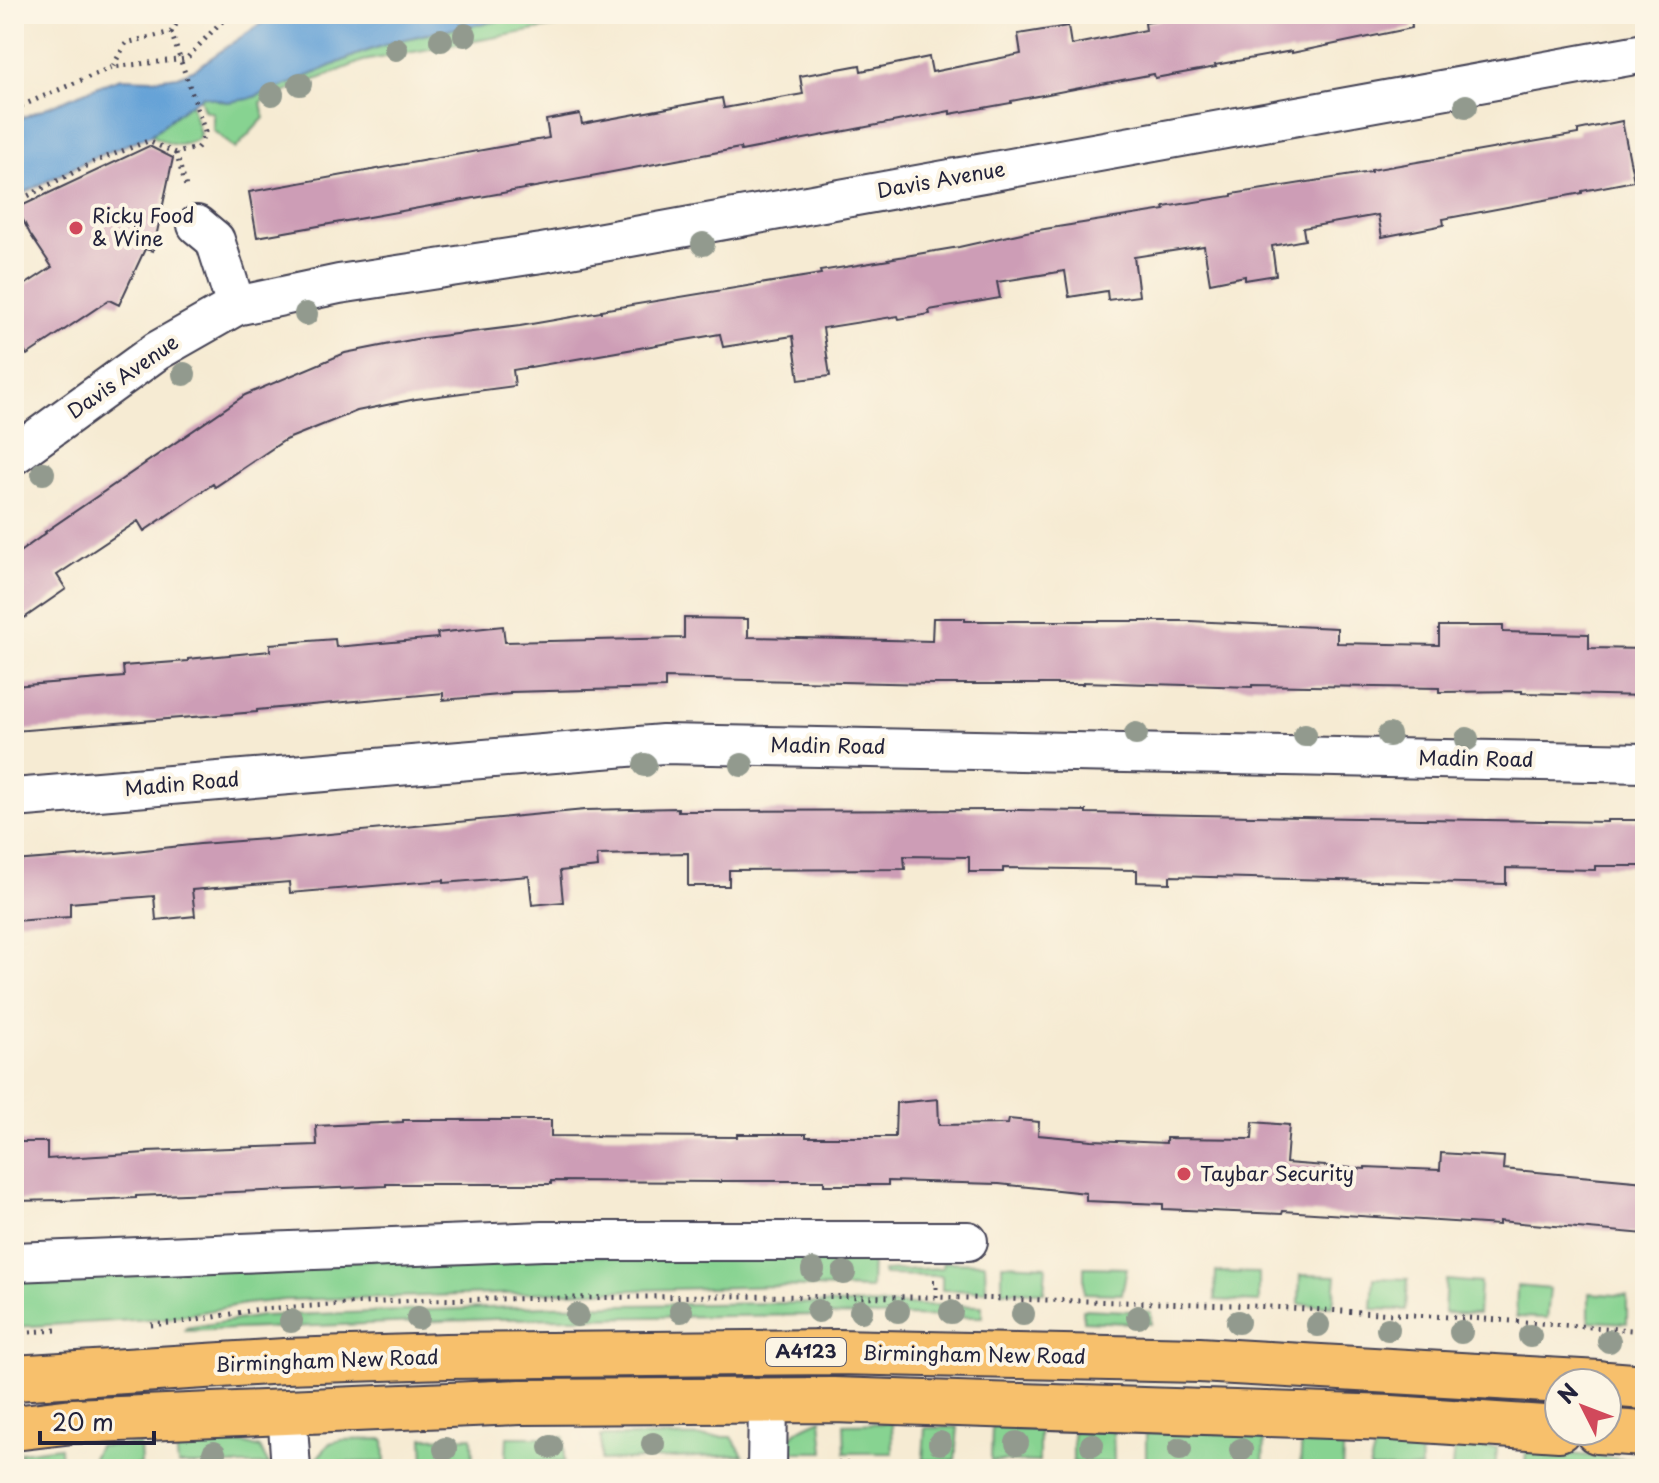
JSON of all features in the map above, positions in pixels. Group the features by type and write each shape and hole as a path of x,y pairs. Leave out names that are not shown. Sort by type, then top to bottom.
{"highway":[{"name":"Birmingham New Road","path":"14,1378 285,1361 446,1356 852,1352 1199,1360 1543,1380"},
{"path":"285,1361 287,1411"},
{"path":"1623,1385 1645,1387"},
{"path":"14,1428 73,1421 521,1402 768,1400 1375,1417 1543,1428"},
{"path":"1623,1433 1645,1434"}],"street":[{"name":"Davis Avenue","path":"14,455 157,351 236,306 339,284 542,253 1645,53"},
{"path":"197,225 215,240 236,306"},
{"name":"Madin Road","path":"14,798 663,744 1645,763"},
{"path":"14,1262 543,1241 968,1241"},
{"path":"767,1467 768,1400"},
{"path":"287,1411 291,1469"}],"path":[{"path":"112,67 126,43 171,32 183,14"},
{"path":"14,109 112,67 186,59 221,22 240,14"},
{"path":"14,203 94,162 148,141 176,153 197,148 205,132 171,32"},
{"path":"565,1469 767,1467 823,1463 1110,1469"}],"green space":[{"path":"536,14 625,14 363,61 261,102 264,118 235,149 213,130 213,113 204,110 200,98 203,96 227,102 248,99 393,42"},
{"path":"191,103 200,134 198,139 174,144 151,135"},
{"path":"872,1254 871,1289 778,1286 284,1300 168,1318 14,1327 14,1277 417,1257"},
{"path":"943,1262 985,1263 986,1291 942,1290 942,1276 884,1275 883,1271 942,1268"},
{"path":"1002,1264 1046,1266 1044,1292 1002,1291"},
{"path":"1084,1267 1127,1268 1122,1294 1084,1293"},
{"path":"1216,1272 1259,1273 1259,1302 1215,1300"},
{"path":"1300,1275 1336,1276 1333,1306 1299,1304"},
{"path":"1374,1278 1408,1279 1406,1310 1372,1309"},
{"path":"1446,1280 1480,1283 1478,1314 1444,1313"},
{"path":"1517,1286 1550,1289 1547,1318 1516,1317"},
{"path":"1589,1293 1627,1296 1627,1323 1589,1321"},
{"path":"785,1303 982,1306 982,1317 811,1315 494,1319 185,1331 186,1328 262,1316 549,1306"},
{"path":"1083,1309 1151,1312 1151,1324 1083,1321"},
{"path":"821,1419 824,1452 783,1452 797,1431"},
{"path":"892,1423 893,1453 845,1453 844,1424"},
{"path":"992,1426 1039,1426 1039,1462 991,1461"},
{"path":"1073,1426 1113,1427 1114,1463 1073,1462"},
{"path":"958,1427 955,1461 923,1460 925,1428"},
{"path":"1146,1427 1264,1433 1263,1468 1146,1463"},
{"path":"1302,1434 1344,1437 1342,1469 1300,1469"},
{"path":"601,1436 732,1437 743,1455 601,1461"},
{"path":"472,1437 473,1463 424,1462 423,1438"},
{"path":"507,1437 564,1437 564,1462 506,1462"},
{"path":"384,1439 385,1462 313,1463 330,1443"},
{"path":"1377,1439 1420,1442 1421,1469 1369,1469"},
{"path":"244,1443 260,1448 269,1465 178,1465 176,1445"},
{"path":"140,1445 141,1465 87,1468 98,1446"},
{"path":"1454,1445 1497,1448 1495,1469 1452,1469"},
{"path":"60,1447 61,1469 23,1469 20,1452"},
{"path":"1526,1450 1645,1461 1645,1469 1525,1469"}],"water":[{"path":"279,14 536,14 393,42 248,99 227,102 203,96 151,135 91,159 14,198 14,121 121,78 178,76 195,69"}],"building":[{"path":"1192,14 1411,14 1412,28 1216,67 1155,78 1154,74 1011,103 950,114 950,111 741,151 740,148 257,237 249,192 549,138 546,120 580,114 582,124 722,98 724,108 803,94 800,76 860,65 861,71 929,57 932,72 1021,54 1018,34 1068,26 1071,45 1146,30 1145,23"},
{"path":"1622,121 1634,181 1443,219 1444,225 1382,237 1378,215 1303,228 1305,240 1272,246 1276,275 1245,280 1245,276 1210,283 1204,246 1134,257 1139,296 1108,300 1107,291 1069,297 1065,271 997,282 1000,298 929,310 930,314 823,328 830,376 799,380 793,336 723,347 720,334 513,370 515,386 416,399 357,411 285,440 144,531 138,521 57,575 66,589 14,625 14,556 245,395 345,353 821,274 820,271 1026,232 1165,210 1164,207 1232,194 1578,134 1578,130"},
{"name":"Ricky Food & Wine","path":"149,146 173,158 153,251 145,249 119,305 109,300 27,355 14,337 14,292 52,267 17,208"},
{"path":"684,618 748,619 748,637 932,641 933,618 965,618 965,621 1190,621 1337,628 1337,643 1439,645 1439,626 1503,626 1503,632 1589,634 1589,648 1645,649 1645,696 1522,691 1439,692 1439,688 1083,682 932,684 665,678 665,688 510,692 443,700 443,693 257,712 14,731 14,686 124,677 123,666 270,651 270,644 335,639 336,647 438,638 437,633 503,626 505,642 684,638"},
{"path":"678,808 678,811 1019,810 1356,818 1645,820 1645,866 1595,866 1595,870 1506,868 1506,884 1170,876 1170,883 1137,882 1137,870 1003,868 1003,872 969,872 969,857 904,856 905,869 729,870 729,886 688,886 688,853 597,855 598,867 560,871 563,902 532,905 529,876 290,893 289,882 192,890 195,916 156,920 154,896 70,903 70,917 14,921 14,861 585,810"},
{"path":"938,1099 939,1125 1008,1124 1009,1119 1039,1122 1038,1135 1166,1143 1166,1138 1252,1139 1253,1122 1289,1125 1286,1163 1365,1169 1440,1170 1441,1153 1504,1157 1503,1169 1645,1182 1645,1234 1499,1221 1499,1225 1283,1211 1282,1214 1163,1209 1163,1204 1086,1201 1086,1193 999,1184 888,1181 888,1185 824,1185 824,1181 386,1184 136,1198 14,1201 14,1142 47,1142 47,1159 147,1151 317,1145 316,1126 403,1120 551,1120 551,1136 737,1137 737,1134 806,1134 806,1137 895,1137 896,1103"}],"place":[{"name":"Ricky Food & Wine","path":"76,228"},
{"name":"Taybar Security","path":"1184,1174"}]}
